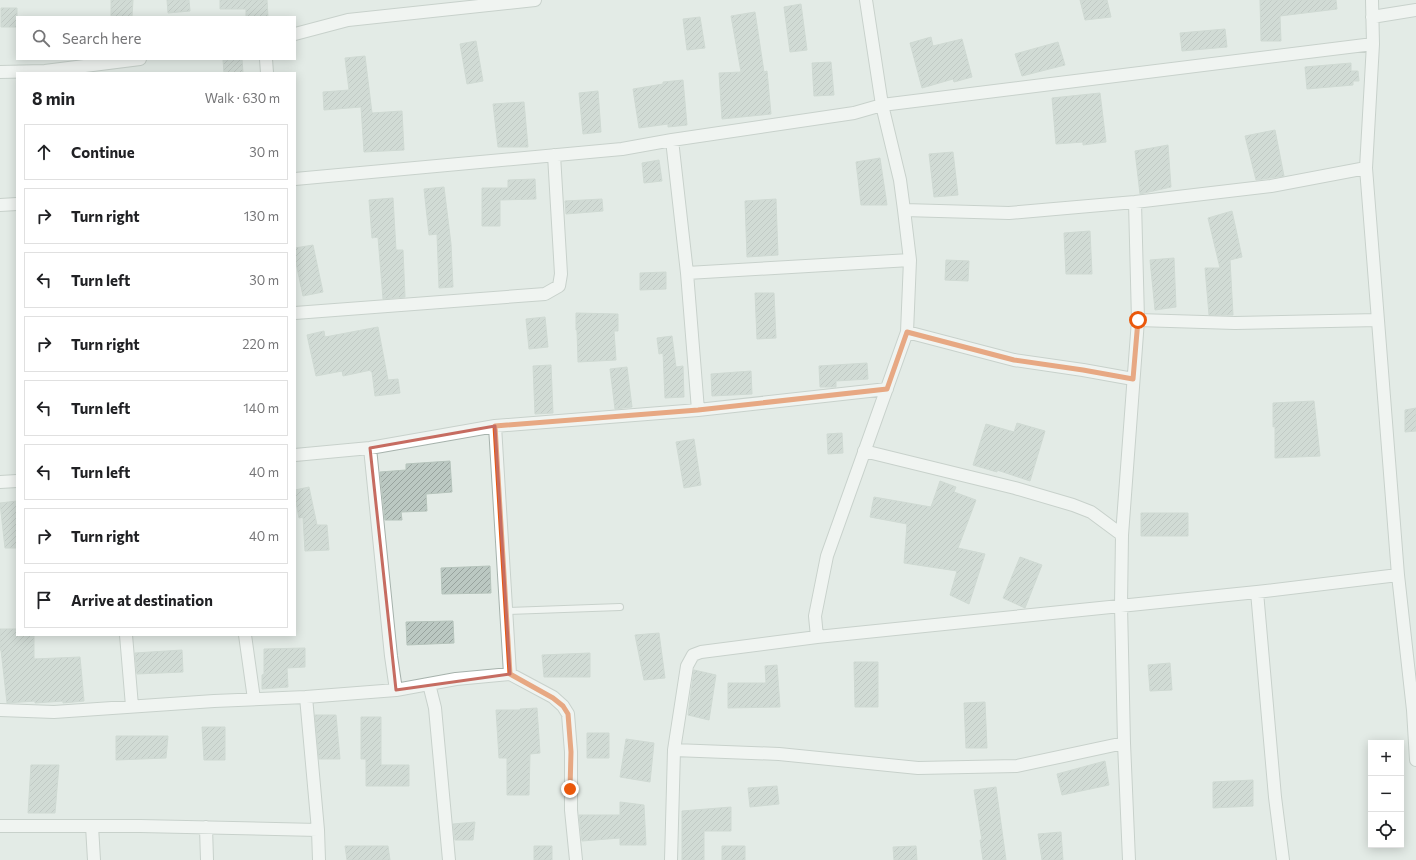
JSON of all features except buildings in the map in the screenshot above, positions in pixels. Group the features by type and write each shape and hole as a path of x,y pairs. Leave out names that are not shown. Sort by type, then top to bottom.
{"street":[{"path":"296,34 348,20 536,0"},
{"path":"817,636 815,616 827,556 907,332 910,260 904,210 900,180 882,105 866,0"},
{"path":"1372,0 1373,44 1366,168 1398,575 1415,710 1416,760"},
{"path":"1372,17 1416,10"},
{"path":"296,180 622,149 672,140 854,113 882,105 1373,44"},
{"path":"0,72 45,71 132,60"},
{"path":"266,60 267,72"},
{"path":"672,140 687,273 698,410"},
{"path":"296,313 545,294 559,286 561,274 554,155"},
{"path":"904,210 1009,214 1135,202 1270,186 1366,168"},
{"path":"1129,860 1124,743 1121,605 1122,535 1138,320 1135,202"},
{"path":"0,205 16,204"},
{"path":"687,273 910,260"},
{"path":"1138,320 1235,323 1378,320"},
{"path":"907,332 1014,360 1133,379"},
{"path":"296,455 370,448 495,426 698,410 887,389"},
{"path":"495,426 510,674"},
{"path":"370,448 391,656 396,690"},
{"path":"864,451 1015,488 1073,505 1091,512 1122,535"},
{"path":"0,482 16,481"},
{"path":"671,860 674,750 687,666 693,655 701,652 817,636 1257,592 1398,575"},
{"path":"1257,592 1275,797 1283,860"},
{"path":"126,636 132,706"},
{"path":"245,636 254,699"},
{"path":"0,710 54,712 254,699 306,698 396,690 456,679 510,674 553,698 563,706 568,714 571,752 571,810 576,860"},
{"path":"429,684 435,708 449,860"},
{"path":"306,698 318,830 319,860"},
{"path":"674,750 779,754 918,768 1017,766 1124,743"},
{"path":"0,826 206,827 318,830"},
{"path":"92,826 94,860"},
{"path":"206,827 207,860"}],"lane":[{"path":"507,611 620,607"}],"highlighted area":[{"path":"495,426 510,674 396,690 370,448"}],"route":[{"path":"570,789 571,752 568,714 563,706 553,698 510,674 495,426 698,410 887,389 907,332 1014,360 1133,379 1138,320"}]}
